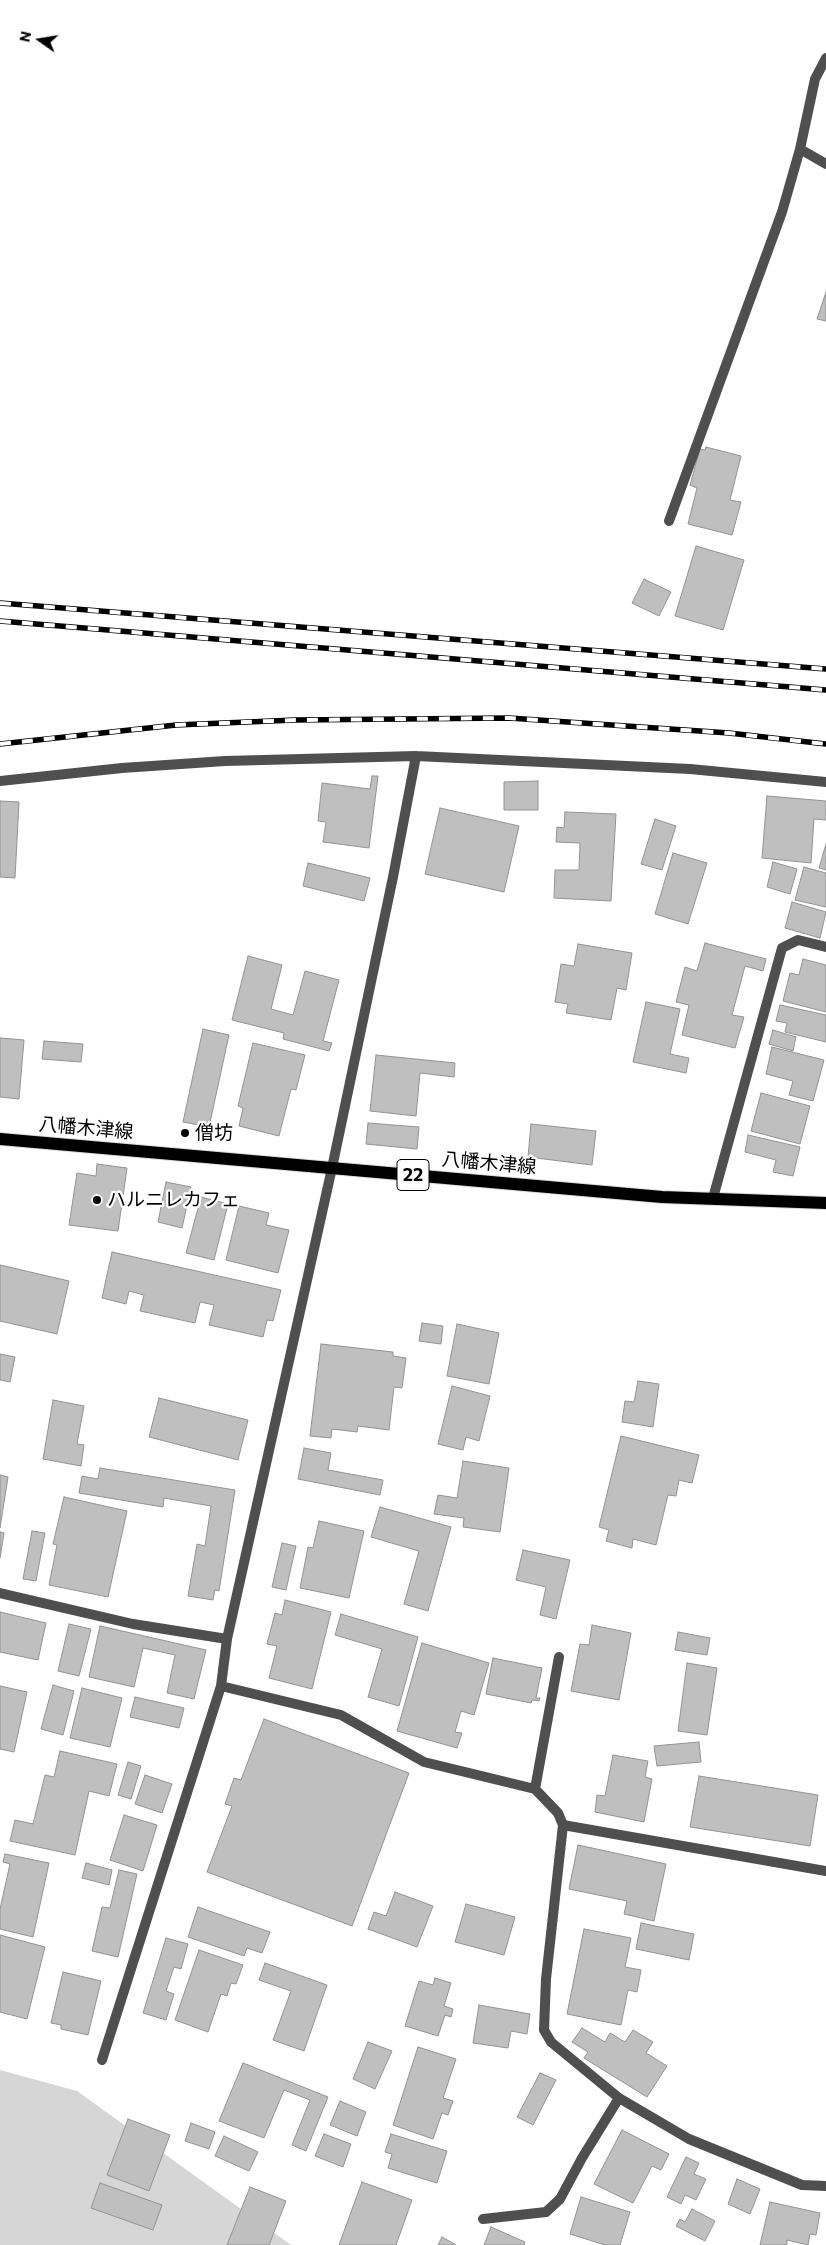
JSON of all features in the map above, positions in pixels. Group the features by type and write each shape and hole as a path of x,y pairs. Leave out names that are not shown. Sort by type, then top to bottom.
{"main road":[{"name":"八幡木津線","path":"0,1139 662,1197 826,1204"}],"street":[{"path":"669,521 782,212 800,149 815,79 826,58"},
{"path":"800,149 826,164"},
{"path":"0,781 122,768 225,761 416,756 690,769 826,782"},
{"path":"102,2060 221,1686 227,1639 332,1168 393,877 416,756"},
{"path":"713,1198 782,948 798,940 826,947"},
{"path":"0,1593 133,1624 227,1639"},
{"path":"535,1789 559,1657"},
{"path":"221,1686 341,1716 424,1762 535,1789 558,1813 563,1825 546,1980 544,2030 551,2042 619,2098 689,2139 802,2185 826,2186"},
{"path":"563,1825 826,1871"},
{"path":"483,2219 546,2212 560,2199 582,2158 619,2098"}],"shaded area":[{"path":"0,2070 77,2091 291,2245 0,2245"}],"building":[{"path":"826,292 826,321 817,319"},
{"path":"706,447 741,456 730,500 741,502 732,535 688,524 697,488 690,485 700,449 705,450"},
{"path":"696,546 744,560 723,630 675,616"},
{"path":"644,579 671,592 659,616 632,603"},
{"path":"372,776 378,776 369,848 323,842 326,822 318,821 322,783 370,789"},
{"path":"538,781 538,810 504,810 504,782"},
{"path":"767,796 826,801 826,820 814,819 811,863 762,858"},
{"path":"0,801 19,802 15,878 0,877"},
{"path":"440,808 519,826 504,892 425,874"},
{"path":"565,812 616,814 611,901 554,898 555,870 579,870 580,843 556,842 557,827 564,828"},
{"path":"655,819 676,826 662,870 641,864"},
{"path":"826,844 826,870 819,868"},
{"path":"673,853 707,863 688,924 655,914"},
{"path":"773,862 797,869 790,894 767,887"},
{"path":"308,863 370,878 364,901 303,886"},
{"path":"804,867 826,873 826,907 795,900"},
{"path":"792,902 826,912 820,938 785,928"},
{"path":"705,943 766,959 763,971 745,966 732,1015 744,1017 735,1048 682,1035 689,1005 676,1002 685,967 697,971"},
{"path":"578,944 632,953 626,990 617,988 611,1020 566,1013 568,1004 555,1002 561,964 574,966"},
{"path":"248,956 282,965 271,1009 293,1015 305,971 339,980 323,1041 332,1043 329,1051 283,1039 284,1033 232,1020"},
{"path":"803,959 826,965 826,1012 783,1001 790,973 799,975"},
{"path":"646,1002 680,1009 670,1054 689,1058 686,1073 633,1062"},
{"path":"780,1005 826,1015 826,1042 785,1032 787,1023 776,1021"},
{"path":"203,1029 229,1035 209,1127 183,1122"},
{"path":"773,1030 796,1037 793,1051 769,1044"},
{"path":"0,1038 24,1040 19,1099 0,1097"},
{"path":"44,1041 83,1044 81,1062 42,1059"},
{"path":"253,1043 305,1055 296,1090 291,1089 279,1136 239,1126 243,1108 238,1106"},
{"path":"772,1047 824,1060 813,1101 789,1095 793,1081 766,1074"},
{"path":"376,1055 455,1063 454,1077 420,1073 416,1116 370,1111"},
{"path":"761,1093 810,1106 800,1144 751,1131"},
{"path":"368,1123 419,1127 417,1149 366,1144"},
{"path":"531,1124 596,1131 592,1165 528,1157"},
{"path":"748,1135 800,1147 793,1176 773,1172 776,1160 745,1152"},
{"name":"ハルニレカフェ","path":"97,1164 127,1168 118,1231 69,1225 77,1173 96,1176"},
{"path":"166,1182 191,1187 182,1228 158,1222"},
{"path":"201,1197 228,1204 214,1260 186,1253"},
{"path":"239,1206 269,1213 266,1225 289,1230 278,1273 226,1260"},
{"path":"112,1252 281,1290 273,1321 267,1320 263,1337 209,1325 214,1305 200,1302 195,1323 140,1311 144,1295 129,1291 126,1304 102,1298"},
{"path":"0,1265 69,1281 57,1334 0,1321"},
{"path":"422,1323 443,1326 441,1344 419,1341"},
{"path":"457,1324 499,1333 489,1384 447,1376"},
{"path":"321,1344 393,1352 393,1356 406,1358 402,1388 394,1387 389,1430 358,1426 357,1432 332,1429 331,1438 310,1436"},
{"path":"0,1354 15,1357 10,1382 0,1380"},
{"path":"638,1381 659,1384 653,1427 622,1422 625,1401 634,1402"},
{"path":"452,1386 490,1396 479,1441 466,1437 463,1450 438,1444"},
{"path":"159,1398 248,1420 238,1460 149,1437"},
{"path":"53,1400 84,1406 77,1444 84,1445 81,1466 43,1459"},
{"path":"621,1436 699,1455 692,1483 679,1480 676,1496 668,1495 656,1545 633,1539 632,1548 606,1541 609,1530 599,1527"},
{"path":"304,1448 331,1453 328,1470 383,1480 380,1495 298,1479"},
{"path":"463,1461 509,1468 500,1532 463,1527 464,1518 434,1514 438,1495 457,1498"},
{"path":"100,1468 235,1490 219,1591 215,1590 213,1600 188,1596 197,1544 205,1546 211,1506 164,1498 163,1507 79,1493 82,1476 98,1479"},
{"path":"0,1475 8,1477 0,1528"},
{"path":"64,1497 127,1511 108,1597 49,1585 57,1545 53,1544"},
{"path":"380,1507 451,1527 428,1611 404,1604 419,1551 371,1537"},
{"path":"319,1521 364,1531 349,1598 300,1588 308,1547 313,1548"},
{"path":"32,1531 45,1533 36,1581 23,1579"},
{"path":"0,1532 4,1533 0,1558"},
{"path":"282,1543 296,1546 286,1590 272,1587"},
{"path":"523,1550 570,1560 556,1619 540,1615 546,1587 516,1580"},
{"path":"285,1600 331,1612 312,1689 269,1678 277,1646 267,1644 275,1613 282,1615"},
{"path":"0,1612 46,1623 38,1660 0,1652"},
{"path":"341,1614 418,1637 399,1706 368,1697 382,1649 335,1635"},
{"path":"69,1624 91,1629 79,1676 58,1671"},
{"path":"592,1625 631,1633 619,1700 571,1691 580,1644 589,1645"},
{"path":"100,1626 206,1650 194,1699 167,1693 175,1655 143,1648 134,1687 89,1677"},
{"path":"678,1632 710,1638 707,1655 675,1650"},
{"path":"422,1643 489,1663 474,1715 461,1711 455,1732 462,1733 457,1748 397,1731"},
{"path":"493,1658 542,1668 536,1698 540,1698 539,1701 532,1700 531,1703 486,1694"},
{"path":"687,1663 717,1668 707,1735 678,1731"},
{"path":"53,1685 74,1691 63,1735 41,1729"},
{"path":"0,1686 27,1692 14,1752 0,1749"},
{"path":"82,1688 122,1698 110,1747 70,1738"},
{"path":"135,1697 184,1708 179,1728 130,1717"},
{"path":"264,1719 409,1773 352,1926 207,1872 232,1806 225,1804 234,1778 241,1780"},
{"path":"699,1742 701,1762 657,1766 654,1746"},
{"path":"60,1751 117,1764 109,1796 89,1791 75,1855 10,1841 15,1820 33,1824 45,1775 54,1777"},
{"path":"613,1755 648,1761 645,1777 652,1779 644,1822 595,1812 597,1795 605,1796"},
{"path":"128,1762 141,1766 131,1799 118,1795"},
{"path":"145,1775 172,1784 162,1813 135,1804"},
{"path":"699,1776 818,1795 810,1846 690,1827"},
{"path":"124,1815 157,1825 143,1871 110,1860"},
{"path":"578,1845 666,1864 654,1921 624,1914 627,1901 569,1889"},
{"path":"5,1854 49,1863 33,1937 0,1929 0,1909 10,1864 3,1862"},
{"path":"86,1863 112,1870 109,1885 82,1878"},
{"path":"119,1870 137,1874 118,1957 92,1951 102,1907 110,1908"},
{"path":"395,1892 433,1906 417,1947 368,1929 374,1912 386,1916"},
{"path":"466,1904 515,1917 504,1955 455,1942"},
{"path":"198,1907 270,1932 262,1953 247,1948 244,1956 188,1937"},
{"path":"641,1923 694,1934 689,1960 636,1949"},
{"path":"584,1929 631,1938 625,1967 641,1970 637,1992 628,1990 621,2025 567,2014"},
{"path":"0,1935 45,1947 27,2019 0,2012"},
{"path":"166,1938 188,1944 181,1969 174,1967 166,1991 174,1994 166,2020 143,2013"},
{"path":"199,1950 243,1965 236,1984 231,1983 227,1996 221,1994 208,2032 175,2020"},
{"path":"265,1963 327,1985 304,2051 273,2040 291,1991 259,1980"},
{"path":"63,1972 101,1981 88,2035 61,2029 61,2025 51,2023"},
{"path":"435,1978 451,1983 444,2006 453,2009 451,2017 445,2015 438,2036 405,2026 419,1981 433,1985"},
{"path":"479,2005 530,2014 527,2034 511,2031 508,2048 473,2043"},
{"path":"582,2028 605,2042 610,2033 625,2042 633,2030 653,2042 646,2053 667,2066 647,2097 584,2058 588,2052 572,2042"},
{"path":"368,2042 392,2051 375,2089 353,2079"},
{"path":"418,2047 456,2059 443,2098 453,2101 448,2115 442,2113 433,2139 393,2125"},
{"path":"243,2063 328,2097 306,2151 292,2145 310,2100 284,2090 264,2138 219,2121"},
{"path":"540,2073 556,2080 533,2125 517,2117"},
{"path":"340,2101 366,2112 357,2136 330,2125"},
{"path":"128,2119 170,2135 149,2191 107,2175"},
{"path":"191,2123 215,2132 209,2149 185,2141"},
{"path":"622,2130 669,2154 661,2170 652,2166 633,2203 594,2184"},
{"path":"324,2134 351,2144 343,2167 315,2156"},
{"path":"391,2134 447,2151 437,2183 388,2168 392,2154 385,2152"},
{"path":"224,2136 258,2152 249,2171 215,2156"},
{"path":"686,2157 699,2163 694,2174 706,2179 696,2200 685,2195 681,2204 667,2197"},
{"path":"737,2179 760,2189 750,2214 728,2204"},
{"path":"362,2182 412,2200 396,2245 339,2245"},
{"path":"100,2183 162,2205 153,2230 91,2208"},
{"path":"250,2187 286,2201 269,2245 227,2245"},
{"path":"581,2197 630,2212 620,2245 605,2245 570,2234"},
{"path":"770,2202 820,2213 816,2235 810,2234 808,2245 787,2240 787,2245 760,2245"},
{"path":"692,2209 715,2221 705,2241 676,2226 680,2219 685,2222"},
{"path":"491,2227 525,2242 524,2245 484,2245"},
{"path":"442,2237 456,2245 438,2245"}],"railway":[{"path":"0,603 826,669"},
{"path":"0,621 826,690"},
{"path":"0,744 176,725 295,720 509,718 729,733 826,744"}],"place":[{"name":"僧坊","path":"185,1133"},
{"name":"ハルニレカフェ","path":"97,1200"}]}
